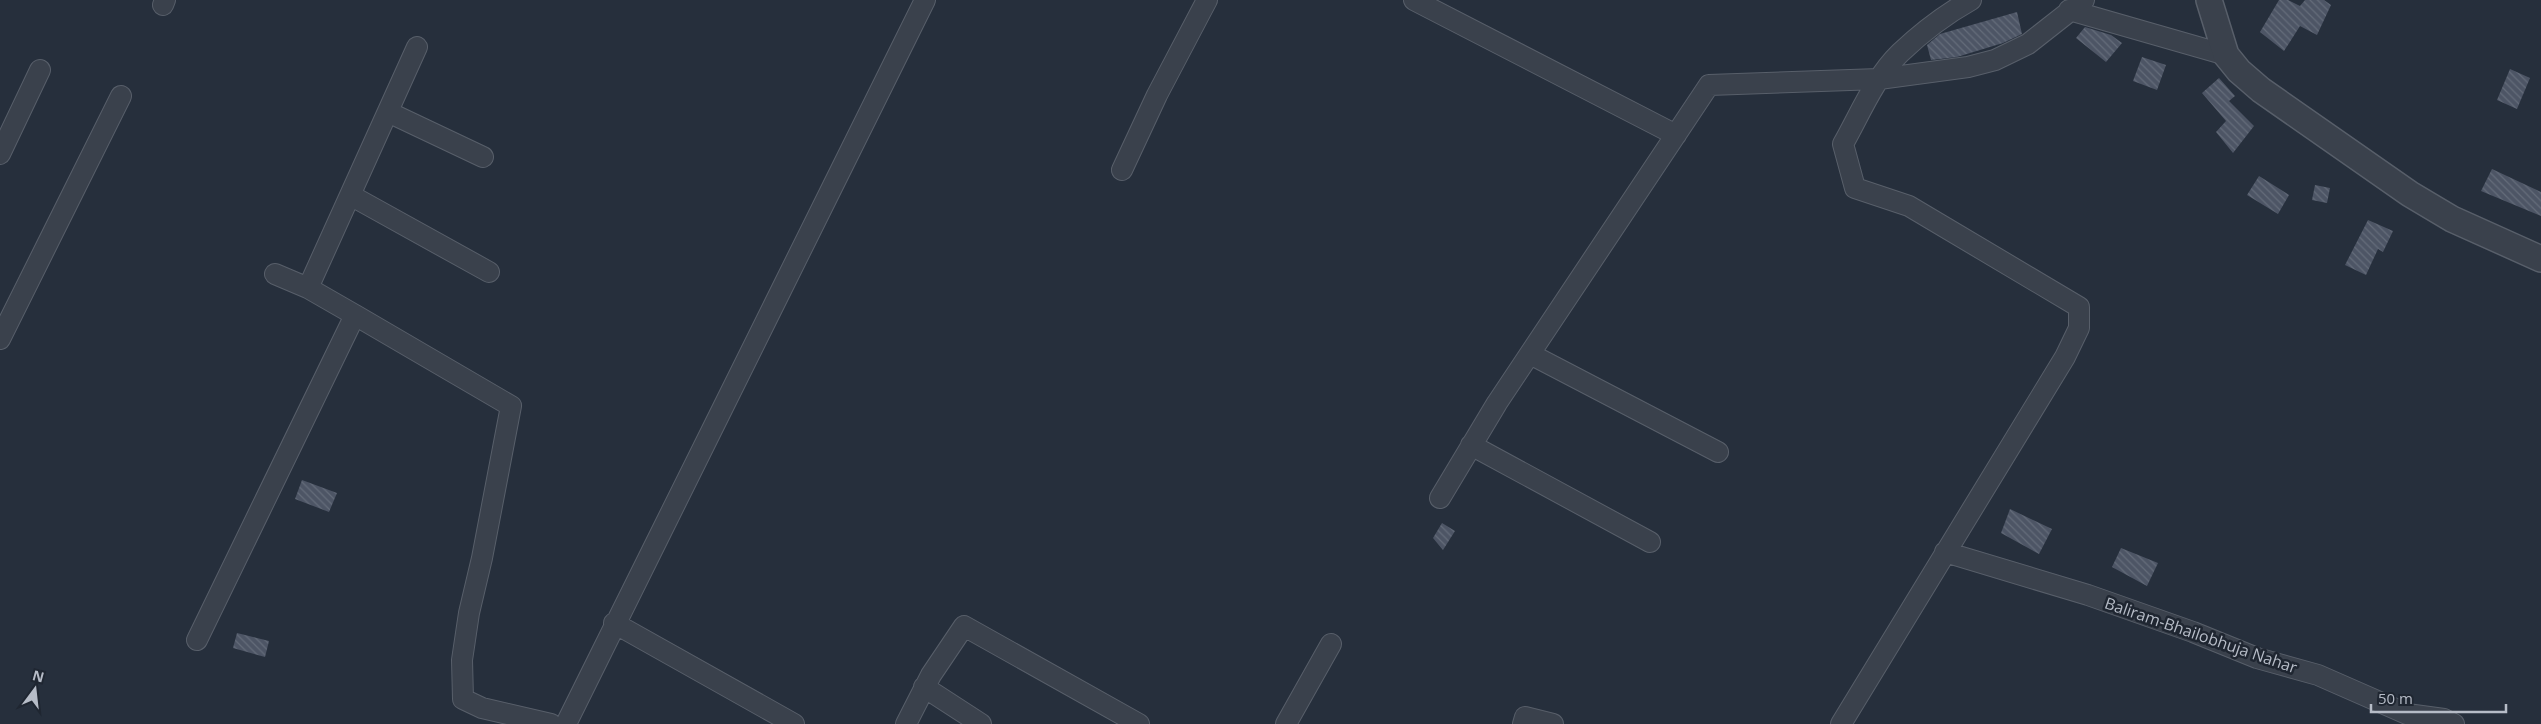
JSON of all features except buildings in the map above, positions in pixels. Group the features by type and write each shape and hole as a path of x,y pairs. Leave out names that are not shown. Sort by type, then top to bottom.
{"street":[{"path":"566,724 614,623 925,0"},
{"path":"1122,170 1157,95 1207,0"},
{"path":"1414,0 1676,135"},
{"path":"1840,724 2065,357 2080,328 2079,307 1909,206 1855,188 1843,144 1879,79 1899,53 1947,14 1971,0"},
{"path":"2209,0 2226,55 2239,71 2261,90 2384,177 2452,219 2541,259"},
{"path":"1440,498 1530,354 1709,85 1879,79 1968,67 1996,60 2028,44 2076,5 2226,55"},
{"path":"308,288 418,47"},
{"path":"0,154 40,70"},
{"path":"0,339 121,96"},
{"path":"388,112 483,157"},
{"path":"350,195 489,272"},
{"path":"275,274 308,288 511,406 482,558 468,612 462,660 463,699 482,708 551,724"},
{"path":"197,640 355,315"},
{"path":"1530,354 1718,452"},
{"path":"1472,445 1650,542"},
{"name":"Baliram-Bhailobhuja Nahar","path":"1945,552 2088,595 2193,632 2257,658 2318,675 2407,714 2444,719 2454,724"},
{"path":"614,623 794,724"},
{"path":"906,724 924,687 964,626 1139,724"},
{"path":"1286,724 1331,644"},
{"path":"924,687 981,724"},
{"path":"1523,724 1525,717 1553,724"}]}
